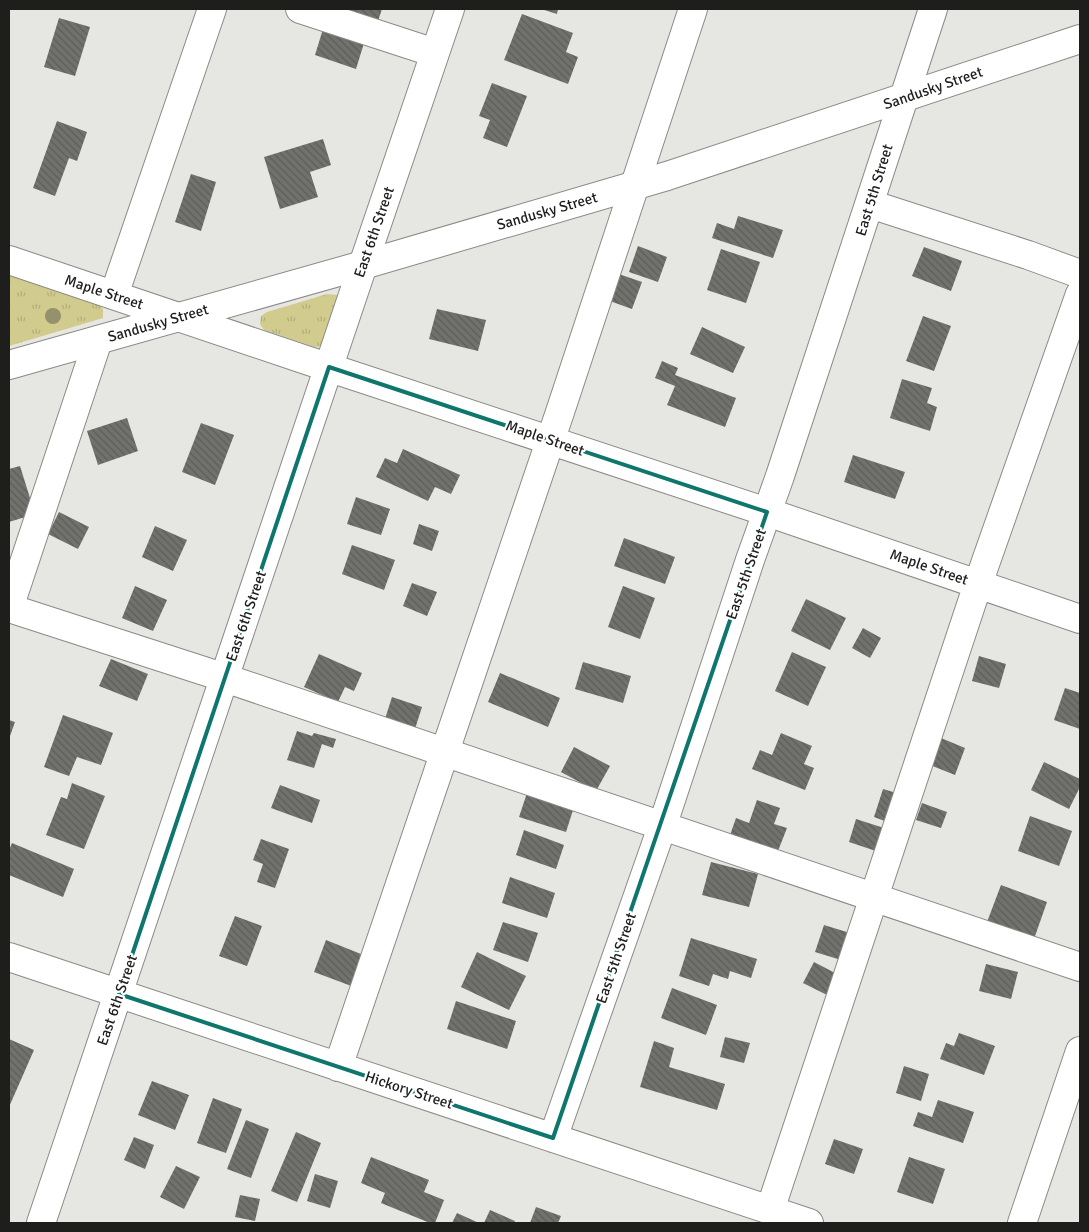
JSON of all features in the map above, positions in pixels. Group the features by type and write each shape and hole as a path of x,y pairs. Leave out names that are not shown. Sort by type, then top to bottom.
{"street":[{"path":"114,295 212,9"},
{"path":"300,9 435,54"},
{"name":"East 6th Street","path":"41,1223 450,9"},
{"path":"338,1067 445,753 693,9"},
{"name":"East 5th Street","path":"553,1138 662,827 870,204 902,99 933,9"},
{"name":"Sandusky Street","path":"9,366 634,186 1080,39"},
{"path":"870,204 1028,255 1080,274"},
{"name":"Maple Street","path":"9,260 720,498 767,512 1080,619"},
{"path":"773,1215 874,898 978,584 1080,294"},
{"path":"98,340 9,608 225,678 1080,967"},
{"name":"Hickory Street","path":"9,957 553,1138 773,1215 809,1223"},
{"path":"1022,1223 1080,1051"}],"highlighted area":[{"path":"329,367 767,512 553,1138 119,994"}],"green space":[{"path":"9,273 96,302 103,309 103,318 9,346"},
{"path":"327,294 338,295 323,346 315,347 264,330 260,324 261,316 267,312"}],"building":[{"path":"343,9 382,9 378,21"},
{"path":"541,9 558,9 557,14"},
{"path":"522,14 573,33 566,52 578,57 568,84 504,60"},
{"path":"59,18 90,27 75,76 44,67"},
{"path":"323,29 364,43 356,69 315,55"},
{"path":"492,83 527,96 507,147 483,138 490,120 479,116"},
{"path":"57,121 87,132 77,161 69,158 55,196 33,188"},
{"path":"323,139 331,165 310,172 318,197 280,209 264,157"},
{"path":"191,174 216,182 201,231 175,222"},
{"path":"738,216 783,230 773,258 712,238 717,223 734,229"},
{"path":"638,246 667,257 658,282 629,272"},
{"path":"924,247 962,261 951,291 912,276"},
{"path":"721,249 760,262 746,303 707,290"},
{"path":"616,273 642,282 632,309 607,300"},
{"path":"437,309 486,320 478,351 429,339"},
{"path":"923,316 951,326 934,371 906,361"},
{"path":"702,327 745,347 733,373 690,354"},
{"path":"662,361 678,368 675,375 736,398 725,427 667,405 675,386 655,378"},
{"path":"902,379 932,388 927,403 937,407 930,431 890,418"},
{"path":"127,418 138,451 98,465 87,431"},
{"path":"201,423 234,435 215,485 182,472"},
{"path":"403,449 460,475 451,494 435,487 428,501 376,477 385,458 397,463"},
{"path":"853,455 905,472 895,499 844,482"},
{"path":"20,466 35,514 9,522 9,469"},
{"path":"356,497 390,509 381,535 347,524"},
{"path":"59,512 89,527 78,549 48,534"},
{"path":"419,524 439,531 432,551 413,544"},
{"path":"155,526 187,540 173,571 142,557"},
{"path":"624,538 675,557 665,584 614,566"},
{"path":"352,545 395,560 384,590 342,574"},
{"path":"412,583 437,592 427,616 403,606"},
{"path":"135,586 167,600 153,631 122,618"},
{"path":"623,586 655,598 640,639 608,627"},
{"path":"806,599 846,618 830,650 791,631"},
{"path":"863,628 881,638 870,658 852,648"},
{"path":"792,652 826,667 808,706 775,691"},
{"path":"319,654 362,673 354,691 345,687 338,702 304,687"},
{"path":"979,656 1006,664 999,688 972,681"},
{"path":"111,659 148,674 137,701 99,686"},
{"path":"583,662 631,676 623,703 575,689"},
{"path":"500,673 560,698 548,727 488,702"},
{"path":"1065,688 1080,693 1080,729 1054,720"},
{"path":"392,697 422,707 414,732 384,722"},
{"path":"63,715 113,733 101,765 77,757 69,776 44,767"},
{"path":"9,720 15,722 9,739"},
{"path":"297,731 312,736 314,733 336,739 333,748 322,744 314,768 287,760"},
{"path":"781,733 812,746 804,764 814,768 805,790 752,769 760,750 772,755"},
{"path":"941,738 965,748 955,775 930,765"},
{"path":"574,747 610,766 596,791 561,772"},
{"path":"1044,762 1080,779 1080,787 1069,809 1031,790"},
{"path":"72,783 105,796 84,849 46,835 61,797 67,799"},
{"path":"280,785 320,800 312,823 271,808"},
{"path":"883,789 900,794 890,823 874,817"},
{"path":"527,793 574,807 566,832 519,817"},
{"path":"757,800 780,808 774,824 787,828 776,856 729,838 736,818 749,823"},
{"path":"922,803 947,812 941,828 916,820"},
{"path":"1030,816 1072,831 1059,866 1018,851"},
{"path":"856,819 887,829 879,852 849,842"},
{"path":"524,830 564,845 556,869 516,855"},
{"path":"261,839 289,849 275,888 257,882 263,864 253,860"},
{"path":"12,843 74,869 63,897 9,875 9,850"},
{"path":"711,862 758,874 749,907 702,895"},
{"path":"510,877 555,893 547,918 502,903"},
{"path":"1001,885 1047,902 1034,939 987,922"},
{"path":"235,916 262,926 247,966 219,956"},
{"path":"503,922 538,933 528,962 493,950"},
{"path":"824,925 850,933 841,960 815,952"},
{"path":"691,938 757,959 751,978 730,971 728,979 713,974 709,986 679,976"},
{"path":"326,940 366,956 354,987 314,972"},
{"path":"477,952 526,976 509,1010 461,987"},
{"path":"814,962 837,974 827,995 803,983"},
{"path":"986,964 1018,972 1011,999 979,991"},
{"path":"672,988 717,1005 706,1035 661,1018"},
{"path":"456,1001 516,1021 507,1049 447,1029"},
{"path":"959,1033 995,1046 984,1075 940,1059 946,1043 954,1046"},
{"path":"725,1037 750,1043 744,1063 720,1057"},
{"path":"9,1039 34,1050 9,1107"},
{"path":"654,1041 674,1048 669,1067 725,1084 717,1110 640,1087"},
{"path":"904,1066 929,1074 921,1101 896,1093"},
{"path":"152,1081 189,1095 175,1130 138,1115"},
{"path":"213,1098 242,1109 226,1153 197,1143"},
{"path":"938,1100 974,1112 963,1143 913,1126 918,1112 932,1117"},
{"path":"246,1120 269,1129 251,1178 227,1169"},
{"path":"296,1132 321,1143 297,1202 271,1191"},
{"path":"134,1137 154,1145 145,1169 124,1160"},
{"path":"834,1139 863,1149 854,1174 825,1164"},
{"path":"371,1157 429,1180 424,1192 444,1200 435,1223 430,1223 381,1203 385,1193 361,1183"},
{"path":"909,1157 945,1169 933,1204 897,1192"},
{"path":"176,1166 200,1177 184,1209 160,1197"},
{"path":"315,1174 338,1181 330,1208 307,1201"},
{"path":"240,1195 260,1199 255,1221 235,1217"},
{"path":"536,1207 561,1216 558,1223 530,1223"},
{"path":"490,1210 515,1221 514,1223 484,1223"},
{"path":"457,1213 479,1223 452,1223"}]}
